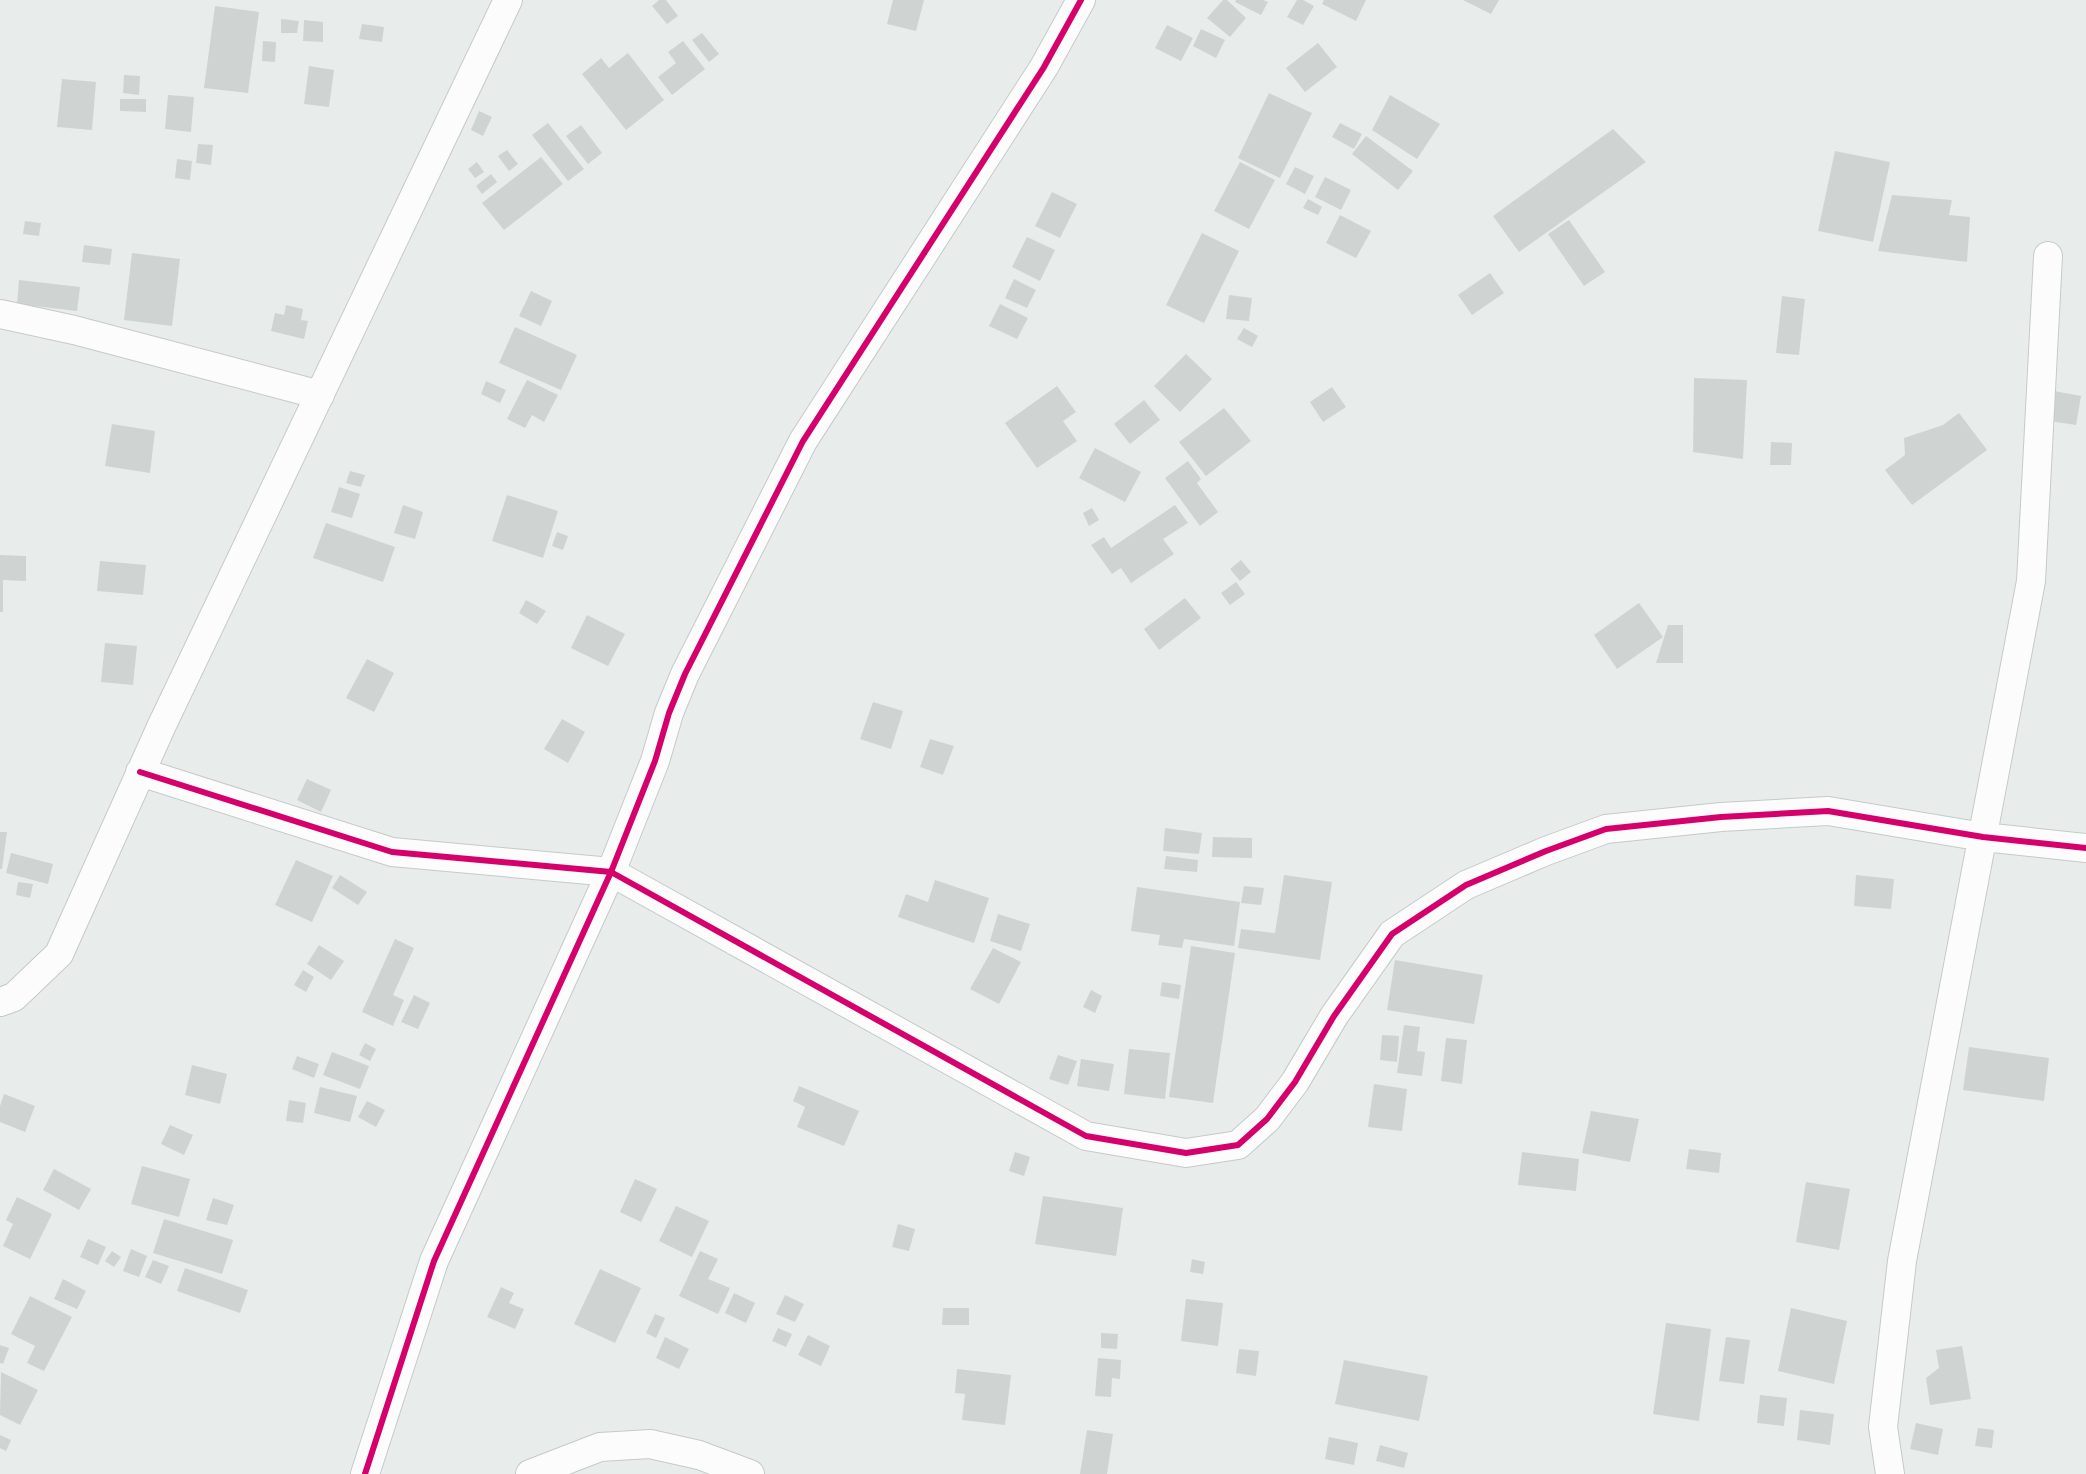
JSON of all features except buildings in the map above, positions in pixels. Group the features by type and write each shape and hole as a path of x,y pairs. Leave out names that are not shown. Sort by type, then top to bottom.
{"street":[{"path":"0,1002 14,997 59,954 140,772 508,0"},
{"path":"365,1474 434,1261 611,872 655,761 669,713 685,674 803,441 1044,67 1081,0"},
{"path":"1890,1474 1883,1428 1902,1261 2032,581 2048,256"},
{"path":"0,314 74,330 320,395"},
{"path":"140,772 392,852 611,872 1086,1136 1186,1153 1238,1145 1267,1119 1295,1082 1334,1016 1392,934 1466,886 1546,851 1606,829 1721,817 1828,811 1983,837 2086,848"},
{"path":"530,1474 600,1447 650,1444 699,1455 750,1474"}],"cycle path":[{"path":"365,1474 434,1261 611,872 655,761 669,713 685,674 803,441 1044,67 1081,0"},
{"path":"140,772 392,852 611,872 1086,1136 1186,1153 1238,1145 1267,1119 1295,1082 1334,1016 1392,934 1466,885 1546,851 1606,829 1721,817 1828,811 1983,837 2086,848"}]}
